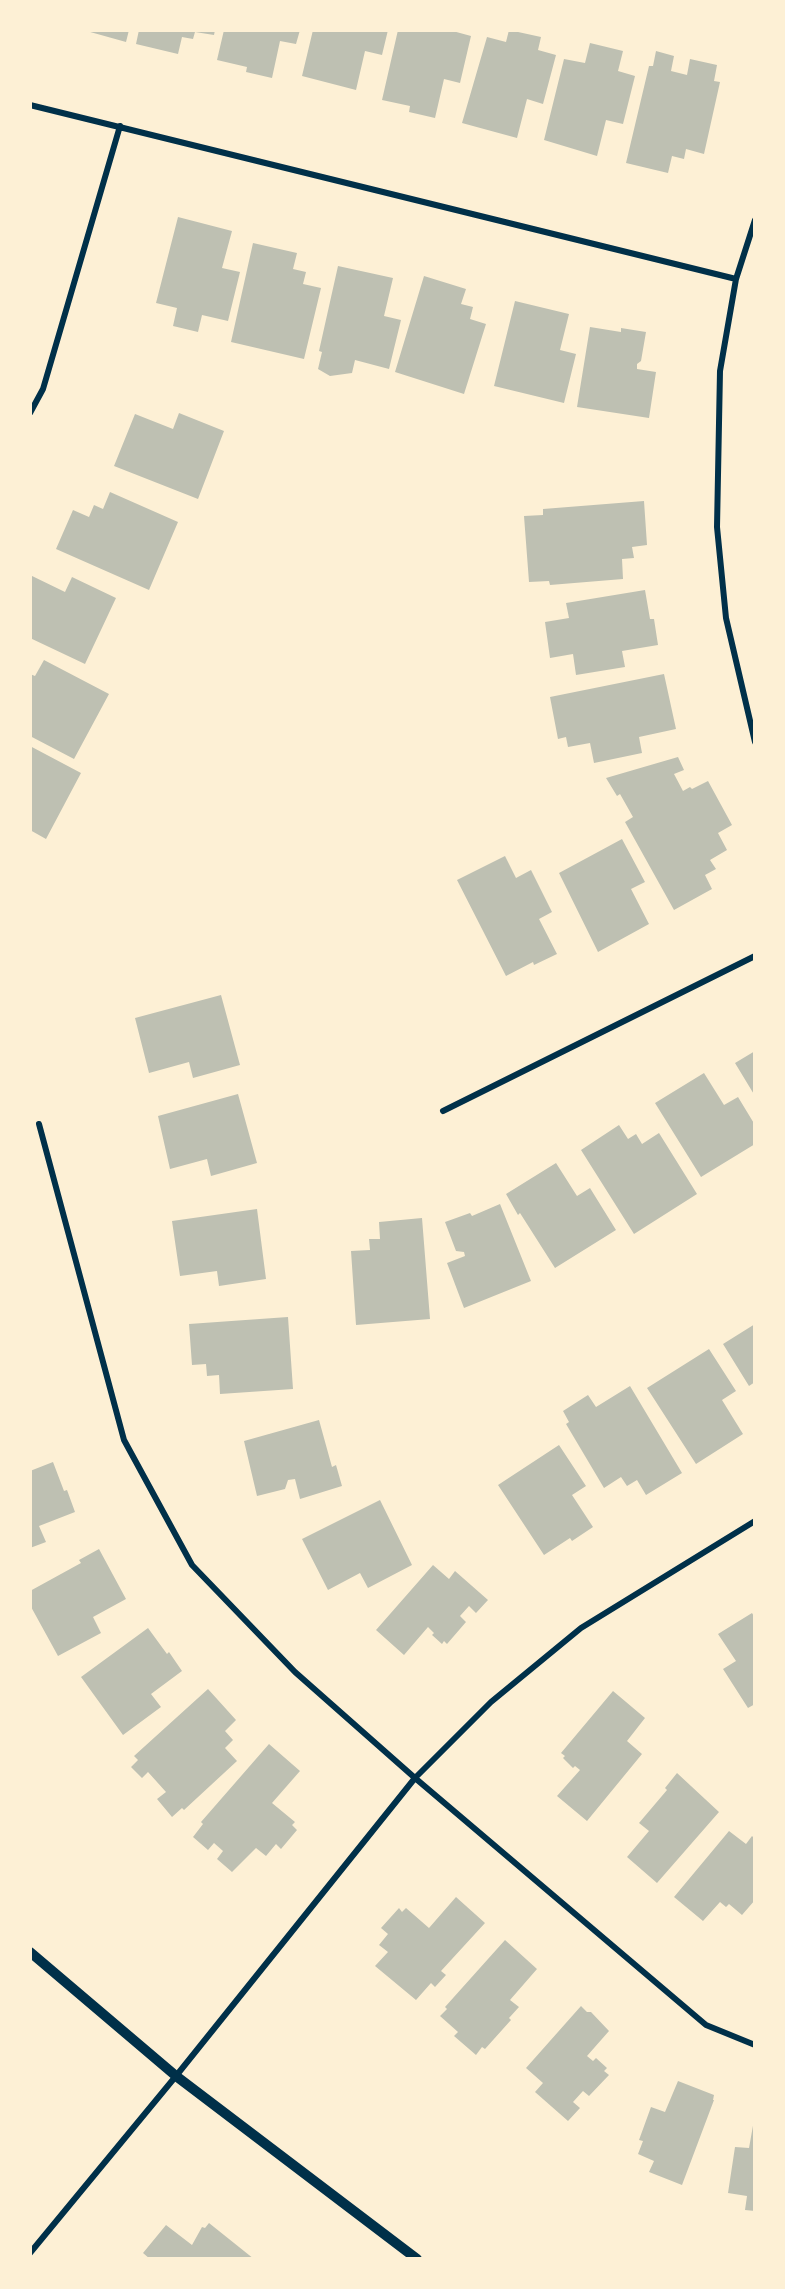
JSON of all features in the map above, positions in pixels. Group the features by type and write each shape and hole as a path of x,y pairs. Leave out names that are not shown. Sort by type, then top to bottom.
{"street":[{"path":"30,105 736,279"},
{"path":"30,413 43,389 120,126"},
{"path":"755,220 736,279 720,371 717,526 726,618 755,742"},
{"path":"443,1111 755,956"},
{"path":"39,1124 124,1440 192,1565 295,1672 415,1778 706,2025 755,2045"},
{"path":"30,2253 176,2076 415,1778 491,1702 581,1628 755,1521"},
{"path":"30,1952 176,2076 417,2259"}],"building":[{"path":"83,30 129,30 126,42"},
{"path":"139,30 215,30 214,35 195,32 193,39 182,37 178,54 136,44"},
{"path":"224,30 300,30 296,44 280,41 272,78 246,72 247,67 217,60"},
{"path":"313,30 388,30 382,55 365,51 356,90 302,76"},
{"path":"398,30 449,30 471,36 460,83 444,79 435,118 409,112 410,106 382,100"},
{"path":"509,30 541,37 538,50 556,55 543,104 527,99 517,138 462,123 487,37 506,42"},
{"path":"590,43 623,51 618,71 635,76 623,124 606,120 597,156 544,140 564,59 585,63"},
{"path":"656,51 674,56 671,71 687,75 690,59 717,65 714,81 720,82 704,154 686,149 684,159 672,156 668,173 626,163 649,66 653,66"},
{"path":"178,217 232,231 222,268 240,272 228,321 202,315 198,332 173,326 177,308 156,303"},
{"path":"253,243 297,253 293,269 306,272 303,284 321,288 304,359 231,342"},
{"path":"338,266 393,278 384,316 401,320 389,369 355,360 352,373 330,376 318,369 322,352 319,351"},
{"path":"424,276 466,289 461,304 473,307 470,319 486,324 464,394 395,372"},
{"path":"515,301 569,314 560,350 576,354 564,403 494,386"},
{"path":"590,327 621,332 621,328 646,332 641,361 637,364 637,369 656,372 649,418 577,407"},
{"path":"179,413 224,431 198,499 114,466 135,414 173,429"},
{"path":"110,492 178,522 149,590 56,549 73,510 89,517 94,505 103,509"},
{"path":"644,501 647,545 632,547 634,558 622,559 623,579 550,585 549,581 529,582 524,516 543,515 543,509"},
{"path":"30,575 65,592 72,577 116,598 85,664 30,638"},
{"path":"645,590 650,619 654,619 658,645 622,651 625,667 576,675 573,654 550,658 545,622 569,618 566,603"},
{"path":"44,660 109,694 74,759 30,736 30,674 35,676"},
{"path":"664,674 676,729 639,737 642,753 594,763 590,743 568,747 566,737 558,739 550,697"},
{"path":"30,746 81,773 46,839 30,830"},
{"path":"678,757 684,770 674,774 683,791 708,781 732,825 718,833 727,850 710,860 716,869 705,875 712,889 674,910 625,822 633,817 620,794 617,796 606,778"},
{"path":"622,839 645,882 631,889 649,924 598,952 559,873"},
{"path":"505,856 516,878 531,870 552,912 539,919 557,954 534,965 533,962 506,976 457,880"},
{"path":"221,995 240,1065 193,1078 189,1062 149,1073 135,1018"},
{"path":"755,1051 755,1096 735,1063"},
{"path":"704,1073 724,1105 738,1097 755,1125 755,1144 701,1177 655,1103"},
{"path":"238,1094 257,1163 211,1176 207,1159 170,1169 158,1116"},
{"path":"619,1125 628,1139 636,1134 642,1144 659,1133 697,1194 634,1234 581,1150"},
{"path":"556,1163 577,1196 590,1188 616,1230 555,1268 506,1194"},
{"path":"500,1204 531,1281 464,1308 447,1263 465,1256 464,1252 456,1251 445,1222 470,1213 472,1216"},
{"path":"257,1209 266,1279 219,1286 217,1271 180,1276 172,1221"},
{"path":"422,1218 430,1319 356,1325 351,1251 370,1250 369,1239 380,1239 379,1222"},
{"path":"288,1317 293,1389 220,1394 219,1375 207,1376 206,1364 192,1365 189,1324"},
{"path":"755,1324 755,1382 749,1386 723,1344"},
{"path":"709,1349 736,1391 722,1400 743,1434 696,1464 647,1388"},
{"path":"630,1386 682,1473 646,1495 637,1480 627,1486 621,1477 604,1488 566,1424 569,1422 563,1411 588,1395 596,1407"},
{"path":"319,1420 332,1467 336,1465 342,1486 300,1499 295,1479 288,1480 285,1489 257,1496 244,1441"},
{"path":"559,1445 586,1486 572,1495 593,1527 572,1541 570,1538 544,1555 498,1485"},
{"path":"53,1462 75,1512 39,1526 46,1542 30,1548 30,1471"},
{"path":"380,1500 412,1565 368,1588 360,1573 328,1590 302,1539"},
{"path":"99,1549 126,1599 93,1617 101,1633 58,1656 30,1605 30,1591 81,1563 79,1560"},
{"path":"433,1565 449,1579 455,1571 488,1600 476,1613 469,1606 460,1616 466,1622 447,1644 444,1641 442,1644 432,1635 434,1633 428,1627 404,1655 376,1630"},
{"path":"752,1613 755,1618 755,1704 748,1708 723,1669 736,1661 718,1634"},
{"path":"148,1628 182,1671 151,1694 161,1707 123,1735 81,1677"},
{"path":"208,1689 236,1720 225,1731 233,1740 225,1748 237,1761 184,1810 182,1808 172,1817 157,1799 166,1792 148,1772 142,1778 131,1767 138,1760 134,1756"},
{"path":"613,1691 645,1718 627,1741 642,1754 587,1821 557,1796 580,1770 575,1766 573,1768 561,1753"},
{"path":"269,1744 300,1771 272,1803 295,1822 292,1825 297,1830 281,1849 276,1844 266,1856 256,1848 232,1872 217,1859 223,1851 214,1843 208,1850 193,1837 203,1824 201,1822"},
{"path":"677,1773 719,1812 657,1883 627,1857 649,1831 639,1823 667,1790 665,1788"},
{"path":"729,1831 746,1844 752,1836 755,1839 755,1900 742,1915 729,1904 726,1907 720,1902 703,1921 674,1897"},
{"path":"456,1897 485,1923 441,1971 446,1975 435,1987 431,1983 416,2000 375,1966 388,1952 379,1945 388,1934 381,1928 399,1908 402,1912 406,1908 429,1928"},
{"path":"505,1940 537,1969 510,2000 519,2007 509,2018 511,2020 485,2049 482,2047 476,2055 454,2036 458,2032 440,2016 447,2009 445,2007"},
{"path":"581,2006 587,2012 591,2012 609,2031 587,2056 593,2061 596,2058 607,2068 604,2071 609,2075 589,2096 583,2091 573,2102 580,2108 568,2121 535,2092 543,2083 526,2068"},
{"path":"678,2081 714,2095 682,2185 649,2172 654,2161 638,2154 643,2141 639,2140 651,2107 665,2112"},
{"path":"754,2120 755,2211 745,2210 747,2196 728,2193 735,2147 749,2148"},
{"path":"209,2223 254,2259 150,2259 143,2253 166,2225 192,2245 202,2227 205,2228"}]}
